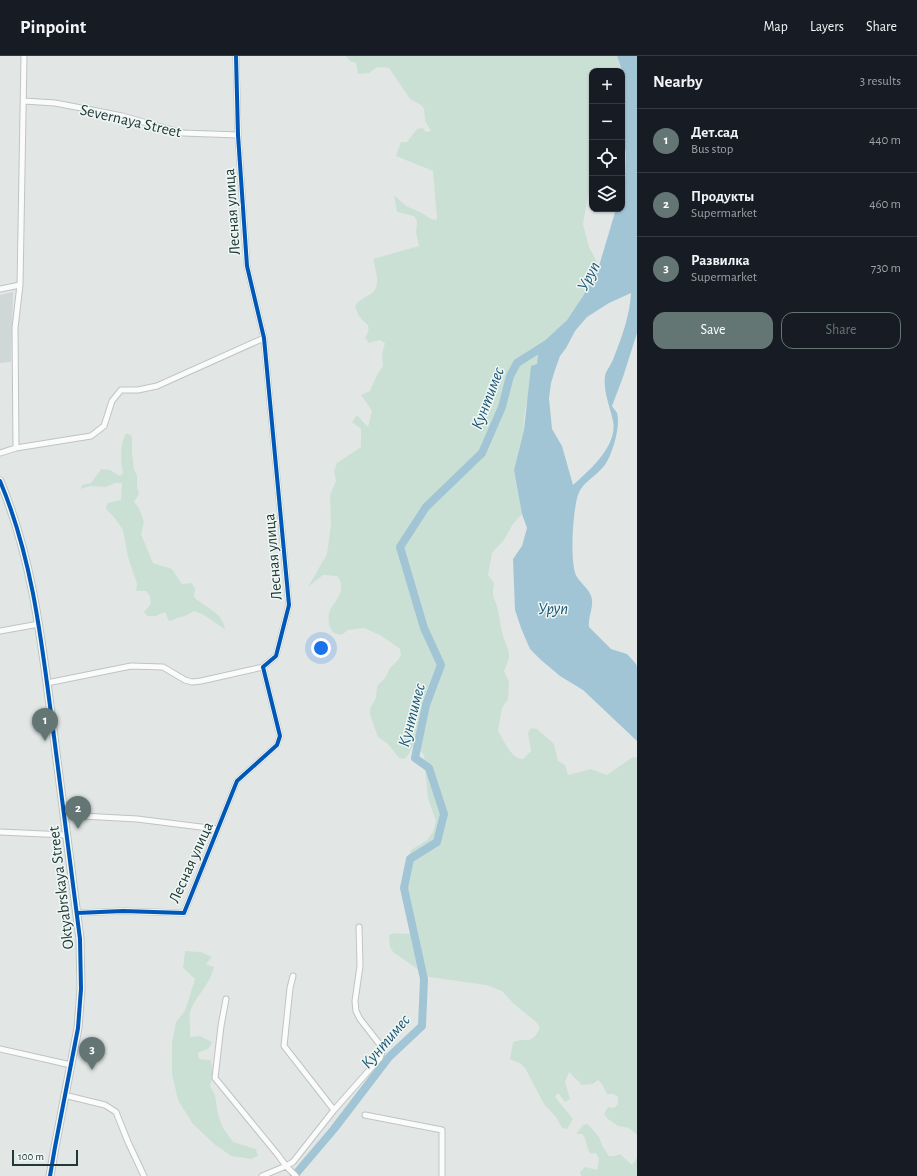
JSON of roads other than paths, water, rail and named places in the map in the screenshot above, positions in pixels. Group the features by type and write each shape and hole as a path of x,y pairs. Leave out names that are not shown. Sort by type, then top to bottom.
{"street":[{"path":"16,448 15,328 20,286 24,56"},
{"name":"Лесная улица","path":"77,913 123,911 184,913 237,781 277,745 280,736 263,667 276,656 289,605 264,338 247,266 238,135 236,56"},
{"name":"Severnaya Street","path":"24,101 55,103 122,116 183,133 238,135"},
{"path":"0,289 20,286"},
{"path":"0,453 16,448 91,436 104,426 112,401 121,390 138,390 157,386 264,338"},
{"name":"Oktyabrskaya Street","path":"0,481 10,506 23,549 39,624 80,939 81,989 78,1028 64,1095 50,1176"},
{"path":"0,631 39,624"},
{"path":"47,683 131,666 163,667 185,680 192,682 202,682 263,667"},
{"path":"64,815 137,818 217,829"},
{"path":"0,832 66,835"},
{"path":"262,1176 293,1162 334,1110 380,1058 382,1052 381,1046 360,1019 356,1011 355,1001 360,966 359,927"},
{"path":"293,976 290,988 284,1046 334,1110"},
{"path":"226,999 221,1026 215,1078 286,1166 296,1176"},
{"path":"0,1049 71,1065"},
{"path":"64,1095 105,1106 116,1112 144,1176"},
{"path":"365,1115 442,1130 442,1176"}],"water":[{"name":"Уруп","path":"617,56 637,56 637,333 612,406 617,413 618,419 617,433 613,448 601,470 580,490 576,502 573,524 572,549 577,577 591,596 592,603 589,627 611,649 627,654 636,664 637,741 583,690 560,676 530,649 515,610 513,559 522,546 527,528 522,514 514,470 524,430 531,366 537,364 539,346 567,320 583,296 599,266 615,212 625,212 625,68 621,68","holes":["631,293 627,317 613,360 605,376 606,393 613,421 611,440 601,457 587,473 573,485 562,446 552,429 549,398 555,370 560,356 575,331 587,317 609,303"]}],"waterway":[{"name":"Кунтимес","path":"294,1176 334,1129 389,1057 422,1026 424,979 404,888 410,859 437,842 444,814 429,768 415,758 426,705 441,665 424,628 400,547 426,507 482,453 502,407 510,376 517,363 547,344"}],"place":[{"name":"Дет.сад","path":"45,741"},
{"name":"Продукты","path":"78,829"},
{"name":"Развилка","path":"92,1070"}]}
